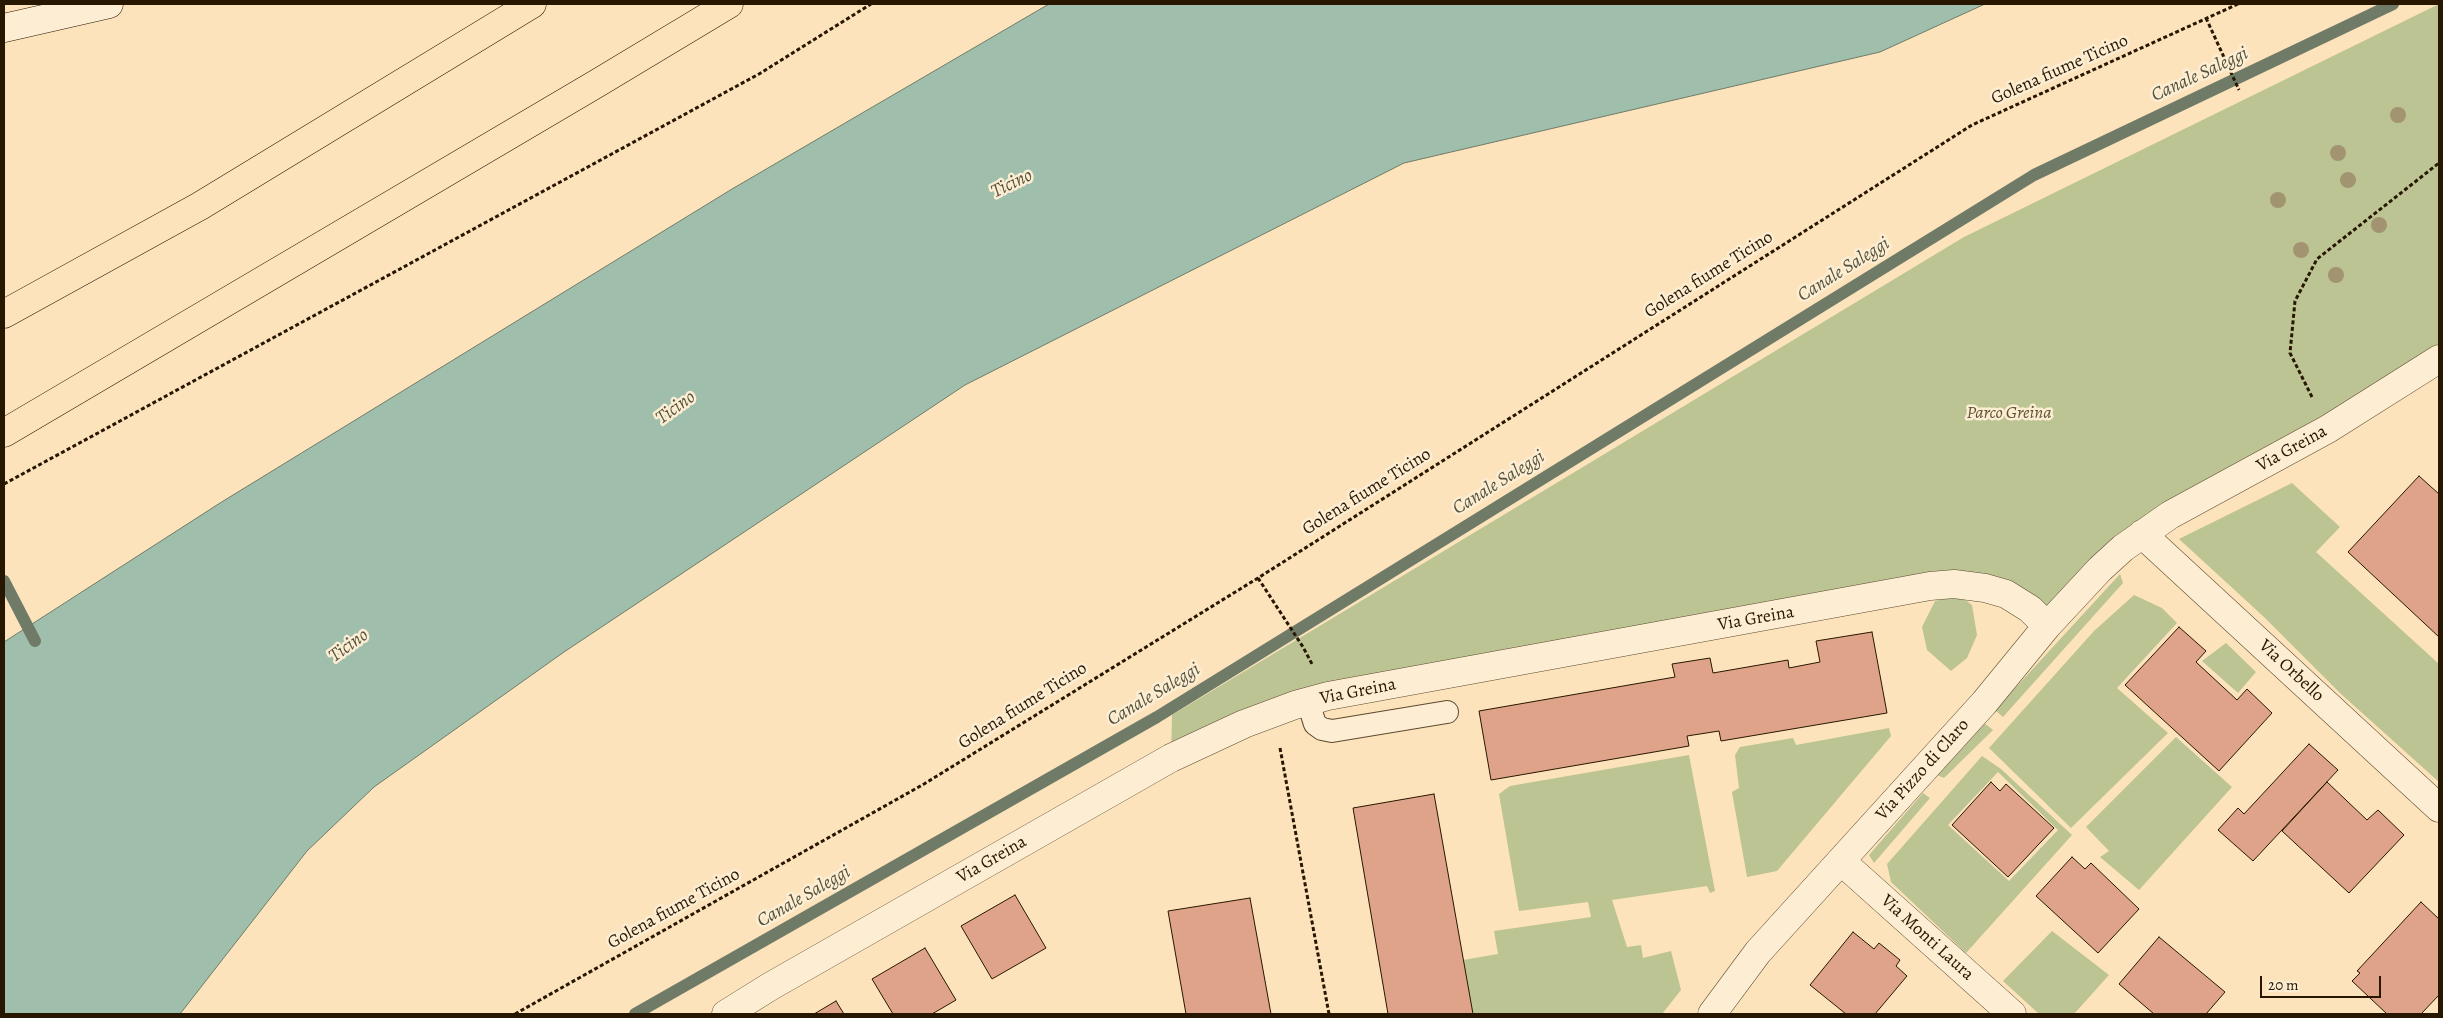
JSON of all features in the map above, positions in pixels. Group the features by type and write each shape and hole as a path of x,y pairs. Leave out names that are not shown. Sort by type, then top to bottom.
{"highway":[{"path":"4,314 200,206 532,4"},
{"path":"4,432 729,4"}],"street":[{"path":"4,28 109,4"},
{"name":"Via Greina","path":"2142,534 2170,515 2328,429 2439,359"},
{"name":"Via Pizzo di Claro","path":"1712,1014 1758,952 1984,703 2048,626 2100,569 2142,534"},
{"name":"Via Orbello","path":"2142,534 2439,808"},
{"name":"Via Greina","path":"726,1014 771,986 1171,758 1244,724 1308,702 1930,586 1954,584 1985,588 2006,594 2030,609 2048,626"},
{"name":"Via Monti Laura","path":"1841,861 2012,1014"}],"lane":[{"path":"1308,702 1315,724 1322,729 1332,731 1447,712"}],"path":[{"path":"4,484 759,74 871,4"},
{"name":"Golena fiume Ticino","path":"515,1014 924,784 1258,578 1972,125 2238,4"},
{"path":"2206,18 2239,90"},
{"path":"2328,429 2290,353 2295,302 2317,259 2439,163"},
{"path":"1258,578 1304,647"},
{"path":"1273,713 1329,1014"}],"green space":[{"name":"Parco Greina","path":"2439,4 2439,357 2142,534 2047,626 1985,588 1401,684 1171,758 1172,715 1964,237"},
{"path":"2292,483 2340,527 2316,552 2439,664 2439,782 2341,694 2264,617 2179,539"},
{"path":"2120,574 2123,583 2003,717 1995,710"},
{"path":"1958,595 1972,605 1977,635 1967,658 1951,671 1927,650 1922,627 1935,601"},
{"path":"2134,595 2162,608 2177,623 2117,688 2168,733 2071,828 1989,748 2094,631"},
{"path":"2226,643 2256,672 2238,693 2202,661"},
{"path":"1983,722 1993,730 1944,778 1937,775"},
{"path":"1889,728 1891,736 1777,871 1747,877 1732,792 1739,788 1735,755 1740,747 1793,738 1796,745"},
{"path":"2176,737 2232,787 2139,890 2100,857 2109,851 2086,827"},
{"path":"1689,755 1715,891 1710,893 1707,886 1612,900 1627,947 1641,945 1643,958 1671,951 1681,990 1662,1014 1473,1014 1463,960 1498,954 1494,931 1591,917 1588,902 1519,911 1499,794 1510,786"},
{"path":"1982,756 2001,769 2072,835 1966,953 1891,882 1887,864","holes":["1998,772 2058,830 2009,881 1948,825"]},
{"path":"1923,793 1930,798 1874,863 1869,855"},
{"path":"2052,931 2109,975 2074,1014 2039,1014 2003,981"}],"water":[{"name":"Ticino","path":"1049,4 1985,4 1880,52 1404,163 965,385 564,652 374,787 307,851 180,1014 4,1014 4,642 220,503 732,189"}],"building":[{"path":"2419,476 2439,494 2439,637 2348,552"},
{"path":"2179,627 2206,651 2196,662 2237,700 2247,689 2272,713 2219,771 2125,685"},
{"path":"1872,632 1887,713 1721,741 1719,731 1687,736 1689,746 1491,780 1479,711 1675,677 1672,664 1710,658 1713,673 1788,660 1789,668 1820,662 1816,641"},
{"path":"2309,744 2338,770 2253,861 2218,830 2238,808 2244,814"},
{"path":"1991,782 2000,791 2006,784 2054,828 2008,877 1952,825"},
{"path":"2327,782 2367,820 2378,810 2404,835 2349,893 2282,831"},
{"path":"1434,794 1473,1014 1388,1014 1353,808"},
{"path":"2072,857 2085,869 2091,863 2139,909 2098,953 2036,896"},
{"path":"1015,895 1046,948 992,979 961,926"},
{"path":"1250,898 1271,1014 1186,1014 1168,911"},
{"path":"2421,902 2439,919 2439,995 2421,1014 2387,1014 2352,981 2360,973 2357,971"},
{"path":"1853,932 1874,949 1879,943 1900,960 1896,966 1907,976 1875,1014 1846,1014 1810,985"},
{"path":"2159,937 2225,992 2206,1014 2154,1014 2119,984"},
{"path":"925,948 956,1000 932,1014 893,1014 872,979"},
{"path":"836,1001 844,1014 814,1014"}],"waterway":[{"name":"Canale Saleggi","path":"635,1014 1157,717 2034,175 2393,4"},
{"path":"4,581 35,641"}]}
